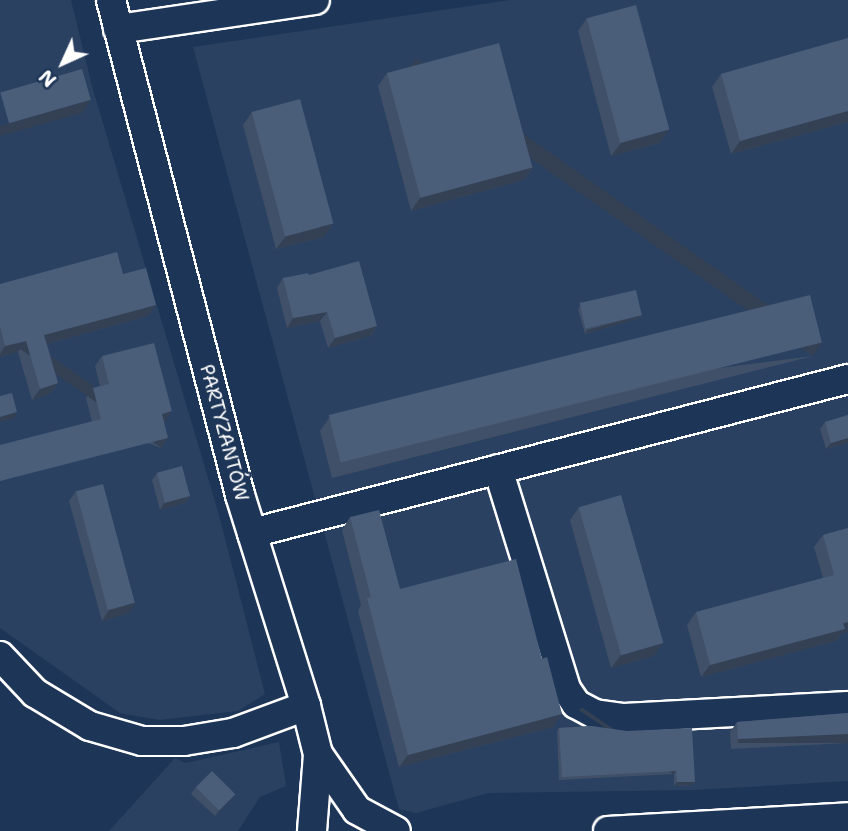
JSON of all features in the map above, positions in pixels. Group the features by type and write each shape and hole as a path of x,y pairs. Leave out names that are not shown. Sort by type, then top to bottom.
{"street":[{"name":"PARTYZANTÓW","path":"111,0 252,533 306,706 318,754 357,810 396,831"},
{"path":"118,29 315,0"},
{"path":"252,533 848,379"},
{"path":"498,469 566,690 576,704 595,714 624,718 848,706"},
{"path":"0,656 35,693 90,726 142,741 184,741 233,733 306,706"},
{"path":"312,831 318,754"},
{"path":"608,831 848,817"}],"shaded area":[{"path":"0,0 71,0 92,86 219,515 265,694 238,711 159,720 120,713 0,628"},
{"path":"510,0 848,0 848,781 694,790 489,793 416,813 399,809 193,47"},
{"path":"279,742 286,786 260,797 238,831 109,831 175,758 185,763"}],"building":[{"path":"636,5 669,130 620,143 587,18"},
{"path":"848,38 848,111 740,141 721,74"},
{"path":"499,43 532,168 420,198 387,73"},
{"path":"82,69 91,100 9,123 0,92"},
{"path":"300,99 333,224 285,237 252,112"},
{"path":"117,252 123,274 146,268 156,305 44,335 58,383 40,389 26,341 5,346 0,326 0,284"},
{"path":"359,261 377,326 335,338 327,312 293,318 283,278 308,273 309,275"},
{"path":"636,290 642,315 585,328 579,303"},
{"path":"810,295 822,343 341,463 329,415"},
{"path":"154,343 172,411 162,414 168,438 0,481 0,445 101,419 93,388 109,384 102,356"},
{"path":"12,393 17,412 0,417 0,396"},
{"path":"848,415 848,438 831,443 825,422"},
{"path":"182,466 190,496 165,503 157,473"},
{"path":"103,484 135,603 108,610 76,491"},
{"path":"621,495 663,643 621,655 579,507"},
{"path":"379,510 400,589 516,559 542,659 547,657 562,714 408,755 367,598 371,597 350,517"},
{"path":"848,528 848,622 843,623 845,629 710,665 696,612 834,575 823,535"},
{"path":"848,713 848,734 738,739 737,722"},
{"path":"592,726 627,731 692,728 695,782 677,782 676,771 562,777 559,728"},
{"path":"212,771 235,794 219,811 196,787"}]}
